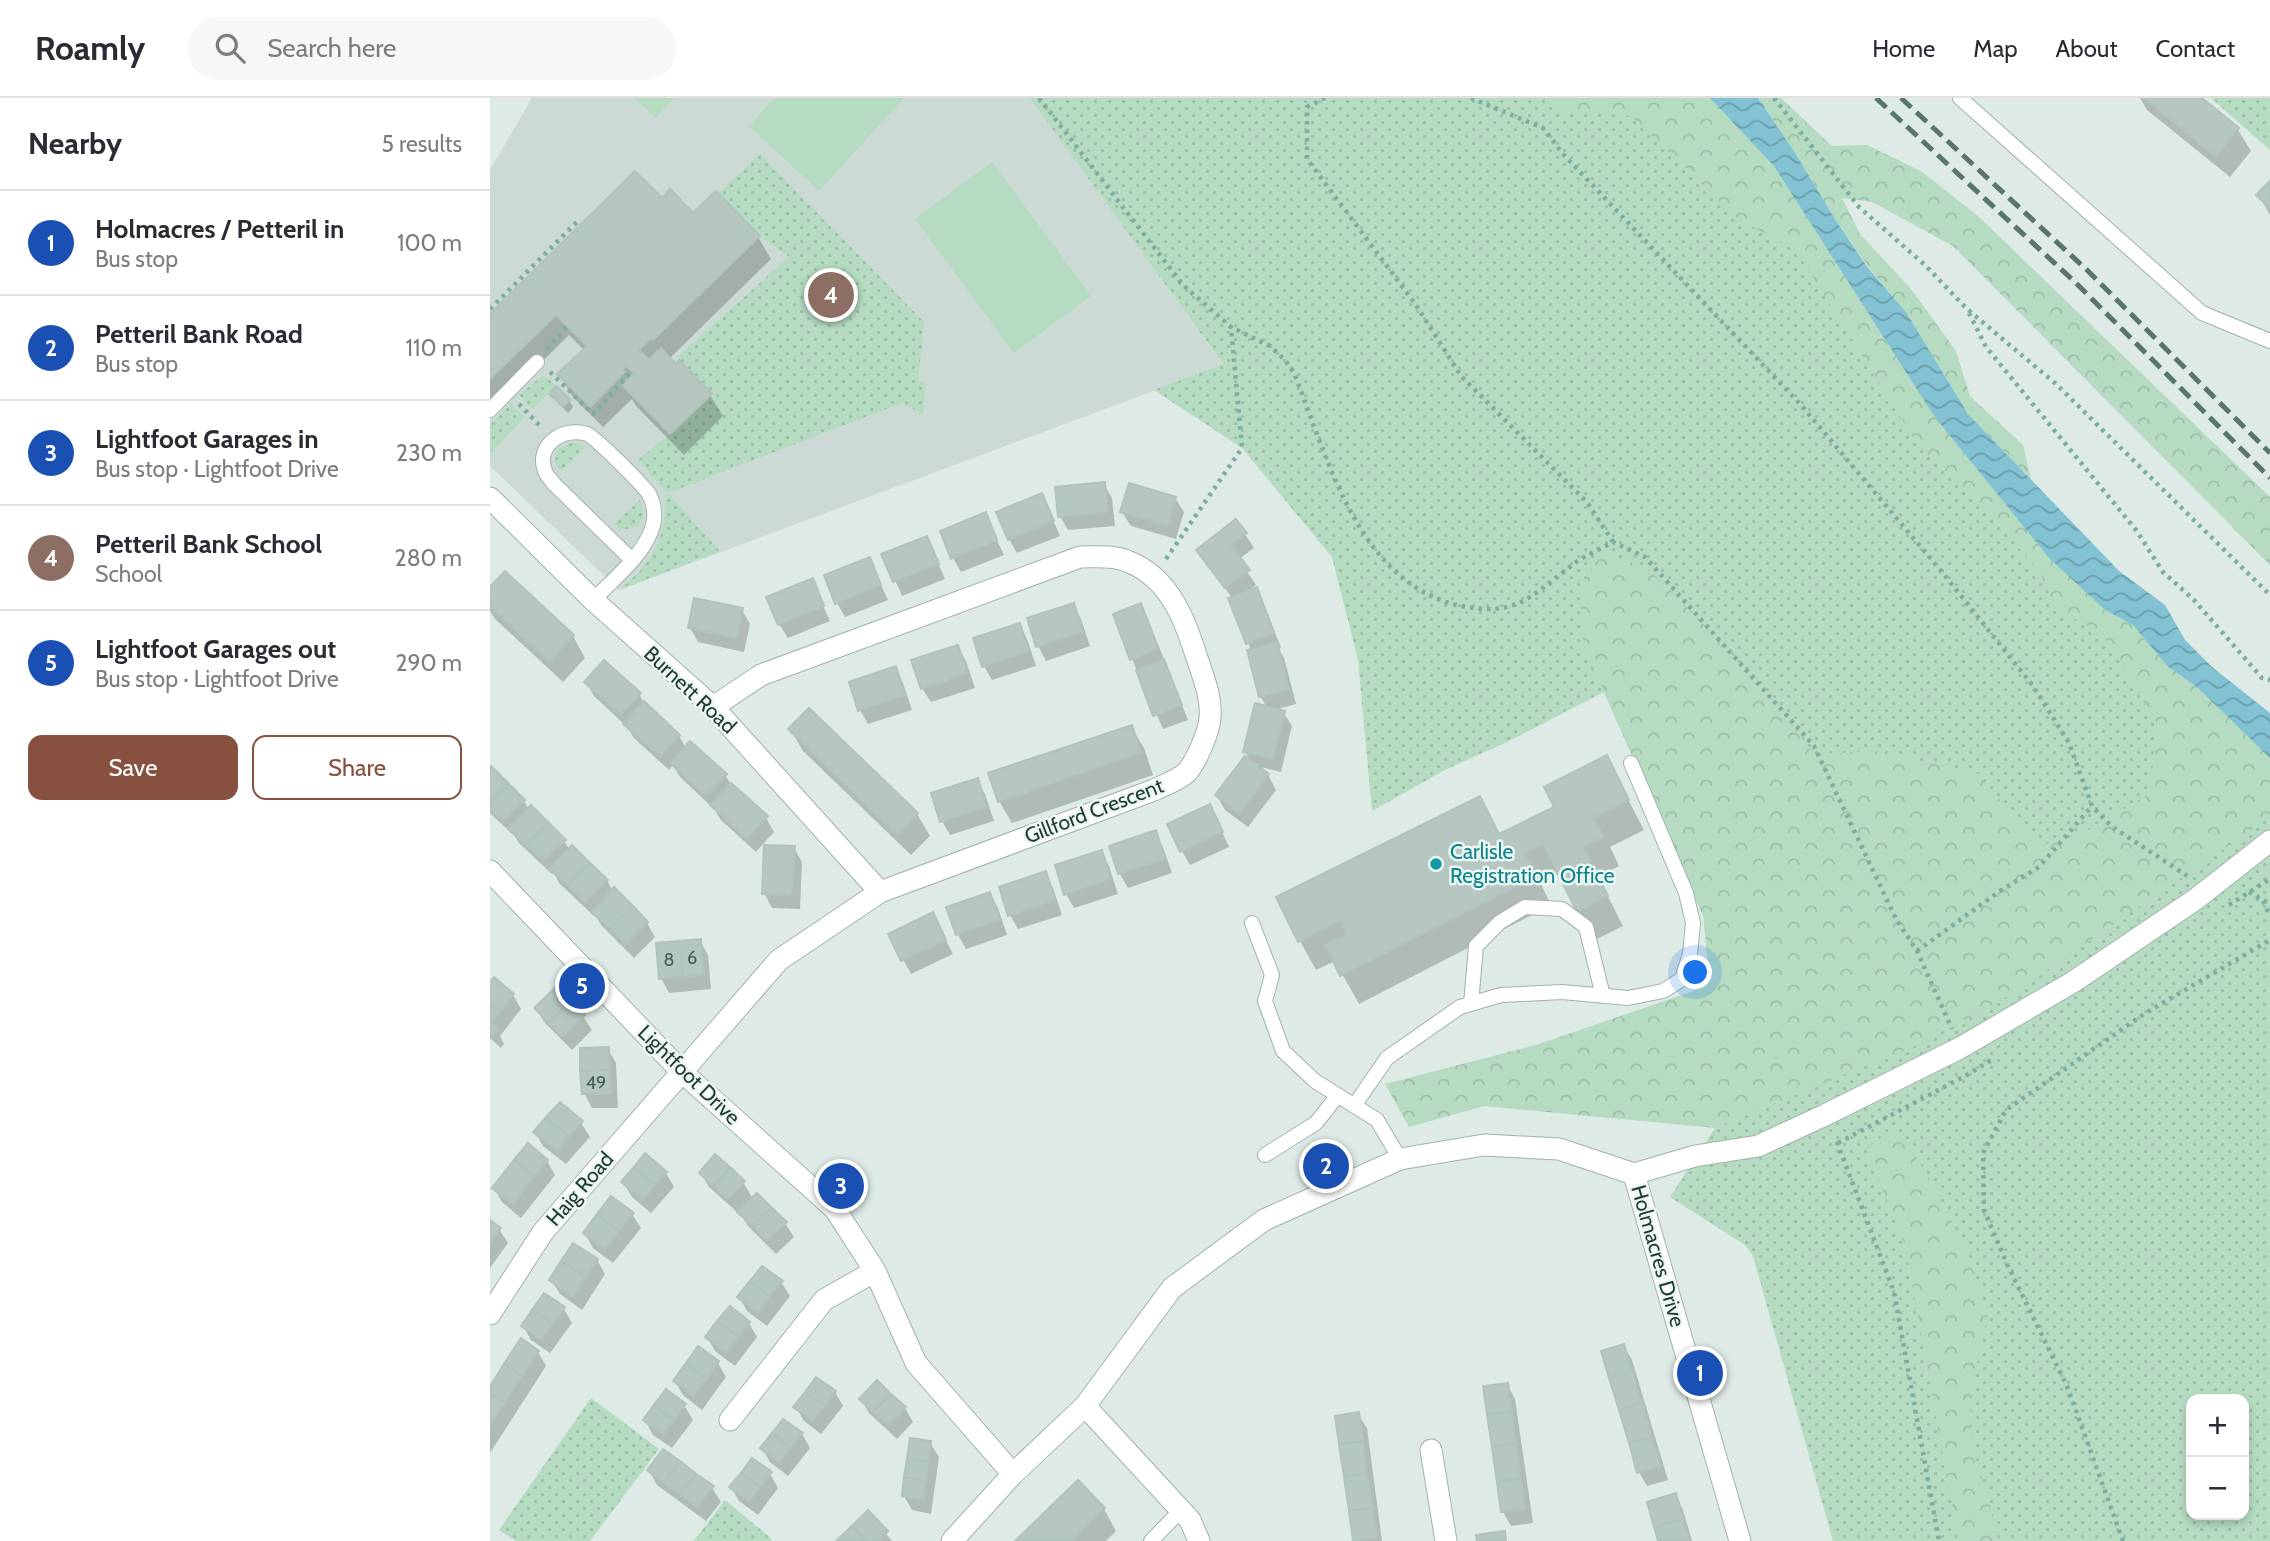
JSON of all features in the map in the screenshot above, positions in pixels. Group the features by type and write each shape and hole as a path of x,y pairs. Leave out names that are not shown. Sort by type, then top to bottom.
{"street":[{"name":"Burnett Road","path":"495,513 713,707 880,892"},
{"name":"Gillford Crescent","path":"682,1072 779,960 880,892 1154,790 1186,772 1202,745 1210,719 1208,692 1182,614 1169,592 1153,576 1127,561 1105,556 1080,557 761,675 713,707"},
{"path":"952,1541 1013,1474 1085,1406 1172,1288 1264,1220 1400,1158 1485,1145 1559,1149 1634,1174 1695,1156 1758,1146 1960,1048 2073,982 2207,890 2270,841"},
{"name":"Lightfoot Drive","path":"493,881 682,1072 835,1209 875,1271 916,1363 1013,1474"},
{"name":"Haig Road","path":"490,1314 543,1232 682,1072"},
{"name":"Holmacres Drive","path":"1634,1174 1740,1541"},
{"path":"730,1420 824,1300 875,1271"},
{"path":"1085,1406 1190,1520 1199,1541"},
{"path":"1432,1450 1446,1541"}],"lane":[{"path":"1960,98 2202,313 2270,341"},
{"path":"490,410 537,362"},
{"path":"593,600 632,560 649,535 654,521 654,506 648,492 590,435 576,431 552,439 545,455 544,470 554,484 632,560"},
{"path":"1354,1105 1387,1058 1460,1007 1501,995 1562,992 1628,998 1662,991 1682,979 1690,954 1693,923 1686,893 1631,763"},
{"path":"1471,1004 1476,946 1500,922 1525,907 1562,909 1586,927 1603,996"},
{"path":"1252,923 1272,975 1265,1001 1283,1051 1315,1081 1377,1120 1400,1158"},
{"path":"1265,1154 1316,1123 1338,1095"},
{"path":"1152,1541 1181,1510"}],"path":[{"path":"1039,98 1182,285 1231,327 1270,346 1285,360 1294,373 1352,516 1376,551 1424,594 1447,603 1484,611 1518,603 1547,586 1577,561 1613,542"},
{"path":"1325,98 1307,107 1307,159 1416,305 1461,376 1587,502 1613,542 1645,557 1814,747 1896,919 1917,951 1960,1048"},
{"path":"1471,98 1544,128 1563,154 1801,405 2033,686 2069,743 2092,806 2111,826 2207,890"},
{"path":"1774,98 1859,206 1926,266 1967,309 2056,384 2270,595"},
{"path":"490,309 577,222 580,225"},
{"path":"1967,309 1986,347 2136,530 2163,572 2194,600 2262,678 2270,680"},
{"path":"567,326 537,362 593,414 632,371"},
{"path":"1153,576 1242,448 1231,327"},
{"path":"508,391 552,439"},
{"path":"1917,951 2000,891 2039,867 2092,806"},
{"path":"2249,892 2270,904"},
{"path":"2263,900 2270,916"},
{"path":"2123,1541 2067,1386 2007,1264 1984,1210 1983,1153 2006,1110 2144,1014 2270,940"},
{"path":"1825,1115 1894,1292 1939,1541"}],"shaded area":[{"path":"532,98 1031,98 1223,365 619,590 490,466 490,170"}],"green space":[{"path":"634,98 674,98 656,118"},
{"path":"774,98 904,98 819,191 749,126"},
{"path":"1030,98 1710,98 1774,166 1934,416 2049,558 2105,610 2133,625 2167,666 2198,688 2270,758 2270,1541 1833,1541 1753,1256 1745,1245 1670,1197 1715,1128 1697,990 1708,964 1704,916 1604,692 1509,741 1445,770 1372,811 1358,660 1332,557 1242,448 1154,390 1223,364"},
{"path":"1550,98 1710,98 1774,166 1934,416 2049,558 2105,610 2133,625 2167,666 2198,688 2270,758 2270,817 2011,995 1915,1046 1715,1128 1484,1106 1409,1127 1385,1084 1539,1044 1696,990 1708,964 1703,916 1583,645 1580,591 1601,554 1645,566 1724,645 1815,754 1880,751 1979,774 2037,845 2073,839 2149,794 2158,725 2102,634 2056,608 2039,571 1991,516 1918,445 1796,250 1738,219 1631,116 1564,111"},
{"path":"1758,98 1781,98 1832,146 1867,145 1921,171 1978,216 2270,497 2270,565 1953,246 1872,202 1842,198 1860,234 1911,289 1956,351 1970,396 2023,445 2031,479 1968,414 1906,312 1869,268 1835,219"},
{"path":"2211,98 2270,98 2270,150"},
{"path":"760,154 924,322 918,382 926,383 923,414 902,403 668,493 720,551 619,590 635,576 654,551 665,517 667,493 638,460 712,394 678,356 789,257 760,236 718,194"},
{"path":"992,162 1091,296 1014,353 915,219"},
{"path":"542,376 556,386 533,409 519,395"},
{"path":"511,403 525,417 490,454 490,424"},
{"path":"573,442 586,447 560,472 555,462 557,450"},
{"path":"640,500 644,516 638,525 625,529 613,524"},
{"path":"1891,1130 1924,1169 1965,1247 1988,1313 1970,1397 1972,1445 1990,1505 1997,1541 1958,1541 1905,1245 1866,1149"},
{"path":"591,1398 659,1449 590,1541 516,1541 499,1530"},
{"path":"725,1500 772,1539 694,1541"}],"water":[{"path":"1710,98 1758,98 1868,268 1906,312 1968,414 2119,571 2165,605 2185,640 2212,667 2270,713 2270,758 2198,688 2167,666 2133,625 2105,610 2049,558 1934,416 1774,166"}],"building":[{"path":"2144,98 2202,98 2239,128 2216,157"},
{"path":"635,171 662,198 670,189 693,213 716,191 760,236 653,340 651,338 639,350 649,360 661,348 676,364 679,360 712,394 670,434 622,385 634,373 626,366 622,370 625,372 590,407 557,374 587,346 556,315 490,379 490,314"},
{"path":"2270,181 2270,208 2256,195"},
{"path":"556,386 571,400 563,407 549,394"},
{"path":"1105,482 1108,512 1058,517 1055,487"},
{"path":"1129,483 1176,497 1168,526 1120,512"},
{"path":"1042,493 1054,521 1008,540 996,512"},
{"path":"986,512 997,540 951,559 940,531"},
{"path":"1236,519 1247,533 1231,545 1250,570 1225,588 1196,550"},
{"path":"927,536 939,564 893,582 881,554"},
{"path":"870,557 881,585 835,604 824,575"},
{"path":"505,571 574,635 549,662 490,606 490,587"},
{"path":"813,578 824,606 778,625 766,597"},
{"path":"1257,587 1274,633 1246,644 1228,598"},
{"path":"694,598 743,608 737,638 688,628"},
{"path":"1074,603 1083,632 1036,647 1027,618"},
{"path":"1141,603 1158,649 1130,660 1113,614"},
{"path":"1020,623 1029,651 982,667 973,638"},
{"path":"1277,642 1289,690 1259,697 1247,650"},
{"path":"958,645 968,673 921,689 911,660"},
{"path":"1164,659 1182,705 1153,716 1136,670"},
{"path":"604,660 641,693 620,715 584,682"},
{"path":"896,666 905,695 858,711 849,682"},
{"path":"644,701 680,735 660,757 623,724"},
{"path":"1255,703 1285,711 1273,759 1243,752"},
{"path":"809,708 918,813 897,835 788,729"},
{"path":"1132,725 1141,753 998,802 988,773"},
{"path":"690,741 727,774 706,796 670,763"},
{"name":"Carlisle Registration Office","path":"1607,755 1629,800 1594,818 1604,837 1583,847 1608,896 1577,912 1543,844 1525,853 1536,876 1340,976 1325,945 1346,935 1342,920 1298,942 1276,897 1480,796 1499,834 1554,807 1544,787"},
{"path":"1245,756 1269,774 1239,814 1215,795"},
{"path":"490,767 509,784 490,802"},
{"path":"978,778 987,807 940,822 931,793"},
{"path":"731,783 768,816 747,839 710,805"},
{"path":"509,784 525,800 503,821 490,809 490,802"},
{"path":"1210,804 1223,832 1180,852 1167,824"},
{"path":"531,805 548,822 526,845 508,828"},
{"path":"548,822 566,840 543,861 526,845"},
{"path":"1156,830 1165,859 1118,874 1109,846"},
{"path":"572,845 590,863 567,885 549,869"},
{"path":"764,845 795,846 792,895 762,894"},
{"path":"1102,850 1111,879 1064,895 1055,865"},
{"path":"590,863 608,880 585,903 567,885"},
{"path":"1046,871 1055,900 1008,916 999,887"},
{"path":"614,887 632,905 610,928 591,912"},
{"path":"990,892 1000,920 956,935 946,907"},
{"path":"632,905 648,922 625,945 610,928"},
{"path":"933,912 946,940 901,961 888,934"},
{"path":"701,939 704,975 683,977 679,941"},
{"path":"679,941 683,977 659,979 656,943"},
{"path":"494,977 514,994 500,1012 490,1004 490,982"},
{"path":"557,986 570,1001 549,1023 534,1008"},
{"path":"570,1001 585,1015 563,1037 549,1023"},
{"path":"490,1004 500,1012 491,1023 498,1028 493,1035 490,1033"},
{"path":"609,1047 610,1070 580,1071 580,1048"},
{"path":"610,1070 611,1094 582,1094 580,1071"},
{"path":"560,1102 583,1121 569,1137 546,1117"},
{"path":"546,1117 569,1137 557,1151 533,1132"},
{"path":"528,1143 548,1160 534,1177 514,1160"},
{"path":"645,1153 667,1172 655,1185 634,1167"},
{"path":"715,1154 730,1167 713,1186 699,1173"},
{"path":"514,1160 534,1177 513,1205 492,1188"},
{"path":"634,1167 655,1185 643,1200 621,1182"},
{"path":"730,1167 745,1181 728,1199 713,1186"},
{"path":"757,1193 771,1207 752,1225 737,1212"},
{"path":"611,1196 634,1213 619,1231 597,1214"},
{"path":"771,1207 787,1222 767,1241 752,1225"},
{"path":"597,1214 619,1231 605,1250 583,1233"},
{"path":"490,1220 501,1228 490,1243"},
{"path":"573,1243 598,1259 586,1277 561,1261"},
{"path":"561,1261 586,1277 573,1297 549,1280"},
{"path":"762,1266 783,1281 770,1296 750,1281"},
{"path":"750,1281 770,1296 758,1313 737,1297"},
{"path":"544,1293 565,1307 553,1324 532,1310"},
{"path":"730,1306 750,1322 738,1337 717,1321"},
{"path":"532,1310 553,1324 541,1340 521,1326"},
{"path":"717,1321 738,1337 726,1353 705,1337"},
{"path":"521,1338 539,1351 522,1376 504,1364"},
{"path":"1624,1344 1632,1371 1609,1378 1601,1351"},
{"path":"698,1346 719,1361 707,1379 686,1363"},
{"path":"686,1363 707,1379 693,1396 673,1381"},
{"path":"504,1364 522,1376 505,1402 490,1393 490,1387"},
{"path":"1632,1371 1642,1402 1619,1410 1609,1378"},
{"path":"816,1377 836,1391 825,1406 805,1392"},
{"path":"877,1380 891,1394 873,1412 859,1399"},
{"path":"1508,1383 1512,1411 1487,1415 1483,1386"},
{"path":"666,1389 686,1404 674,1420 654,1405"},
{"path":"805,1392 825,1406 813,1421 793,1407"},
{"path":"490,1393 505,1402 492,1424 490,1422"},
{"path":"891,1394 906,1407 888,1426 873,1412"},
{"path":"1642,1402 1652,1437 1629,1443 1619,1410"},
{"path":"654,1405 674,1420 663,1435 643,1420"},
{"path":"1512,1411 1516,1443 1492,1447 1487,1415"},
{"path":"1359,1412 1363,1441 1339,1444 1335,1416"},
{"path":"783,1419 803,1433 791,1447 772,1433"},
{"path":"772,1433 791,1447 779,1463 760,1448"},
{"path":"1652,1437 1661,1466 1637,1473 1629,1443"},
{"path":"910,1438 931,1441 929,1462 907,1458"},
{"path":"1363,1441 1367,1473 1344,1477 1339,1444"},
{"path":"1516,1443 1521,1478 1497,1482 1492,1447"},
{"path":"663,1449 680,1461 664,1483 647,1470"},
{"path":"752,1458 772,1472 761,1487 741,1473"},
{"path":"907,1458 929,1462 926,1481 904,1477"},
{"path":"680,1461 696,1474 680,1495 664,1483"},
{"path":"741,1473 761,1487 749,1502 729,1487"},
{"path":"1367,1473 1373,1508 1349,1511 1344,1477"},
{"path":"696,1474 714,1486 697,1507 680,1495"},
{"path":"904,1477 926,1481 924,1500 902,1496"},
{"path":"1521,1478 1525,1509 1501,1512 1497,1482"},
{"path":"1078,1480 1105,1508 1072,1541 1015,1541"},
{"path":"1676,1493 1683,1519 1654,1527 1647,1502"},
{"path":"1373,1508 1377,1538 1353,1541 1349,1511"},
{"path":"868,1510 888,1531 879,1541 867,1541 852,1526"},
{"path":"1683,1519 1689,1541 1658,1541 1654,1527"},
{"path":"852,1526 867,1541 836,1541"},
{"path":"1505,1531 1506,1541 1477,1541 1476,1535"}],"railway":[{"path":"1876,98 2075,282 2270,478"},
{"path":"1901,98 2087,270 2270,453"}],"place":[{"name":"Petteril Bank School","path":"831,295"},
{"name":"Carlisle Registration Office","path":"1436,864"},
{"name":"Lightfoot Garages out","path":"582,986"},
{"name":"Petteril Bank Road","path":"1326,1166"},
{"name":"Lightfoot Garages in","path":"841,1186"},
{"name":"Holmacres / Petteril in","path":"1700,1373"}]}
